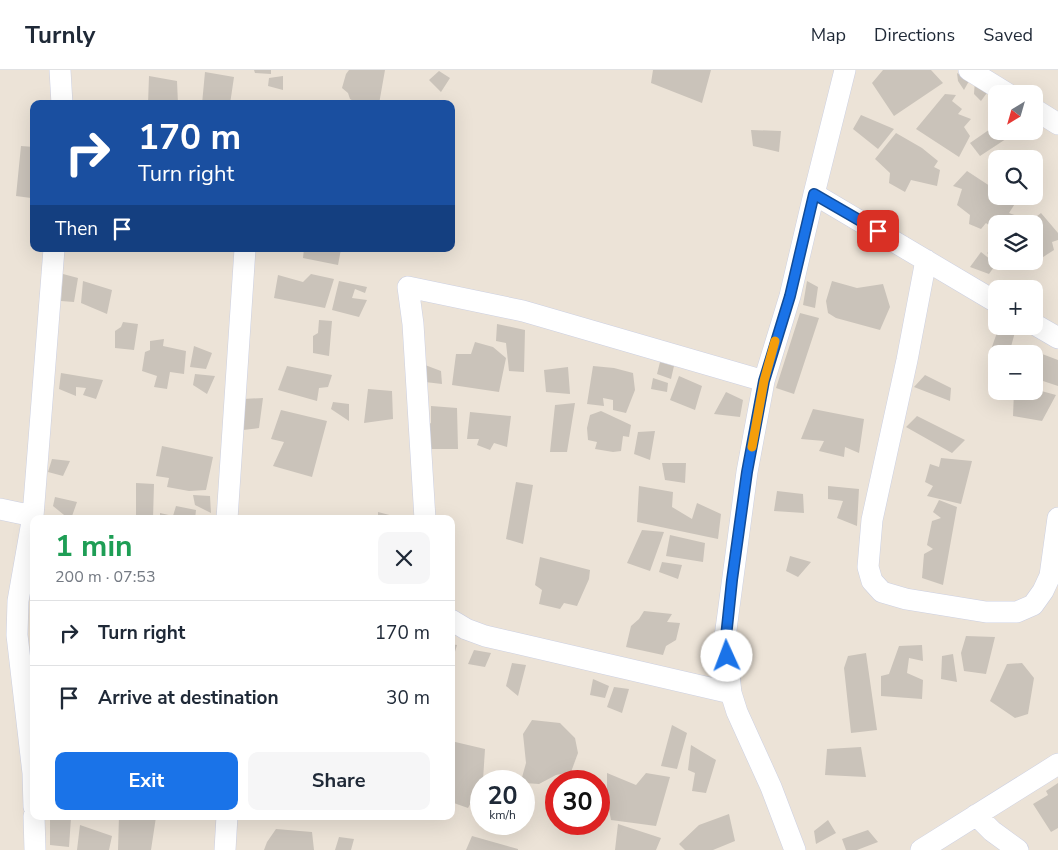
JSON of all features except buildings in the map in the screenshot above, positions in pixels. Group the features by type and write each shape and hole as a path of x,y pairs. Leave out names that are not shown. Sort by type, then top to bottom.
{"street":[{"path":"60,70 62,100"},
{"path":"795,850 771,787 730,693 726,628 747,472 764,381 790,296 845,70"},
{"path":"969,70 993,85"},
{"path":"1043,115 1058,124"},
{"path":"814,194 988,297"},
{"path":"33,515 54,252"},
{"path":"227,515 245,252"},
{"path":"926,260 907,360 872,520 868,567 872,581 882,592 906,600 986,612 1017,612 1033,605 1043,592 1050,576 1058,518"},
{"path":"425,515 413,324 408,287 523,311 764,381"},
{"path":"1043,329 1058,338"},
{"path":"0,509 30,515"},
{"path":"30,533 18,601 17,635 30,747"},
{"path":"455,622 485,636 730,693"},
{"path":"921,850 1058,764"},
{"path":"976,814 992,831 1018,850"},
{"path":"34,820 35,850"},
{"path":"225,850 228,820"}],"slow traffic":[{"path":"752,447 764,381 775,341"}],"route":[{"path":"727,656 726,637 732,580 747,472 764,381 790,296 814,194 878,231"}]}
